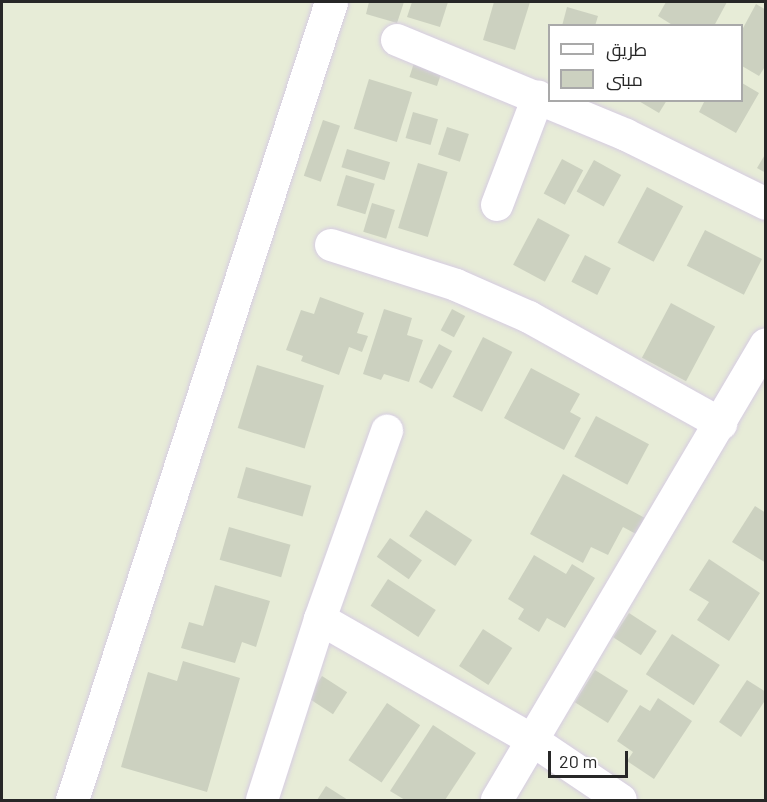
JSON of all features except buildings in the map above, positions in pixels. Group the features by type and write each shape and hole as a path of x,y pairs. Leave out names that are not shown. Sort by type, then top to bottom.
{"street":[{"path":"72,801 331,2"},
{"path":"397,40 627,135 765,204"},
{"path":"497,205 538,98"},
{"path":"331,245 456,285 529,317 721,424"},
{"path":"497,801 721,424 765,344"},
{"path":"262,801 320,619 387,431"},
{"path":"320,619 532,740 621,801"}]}
